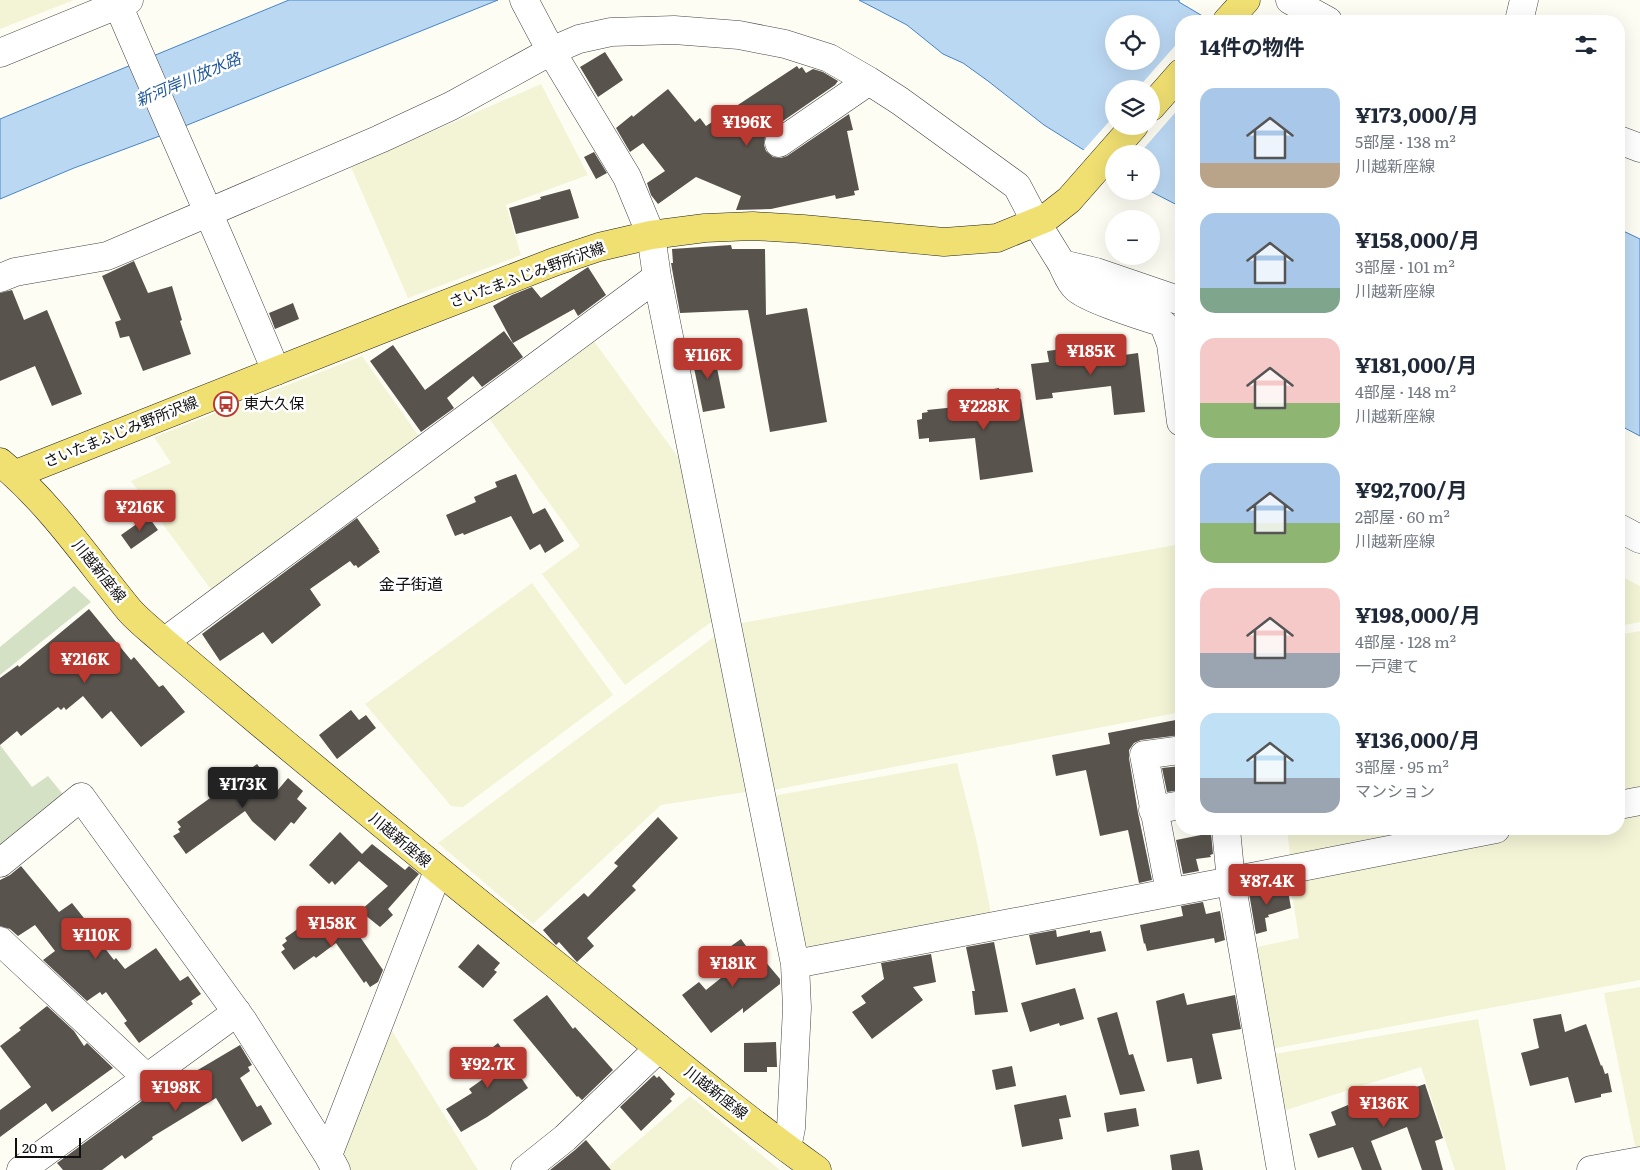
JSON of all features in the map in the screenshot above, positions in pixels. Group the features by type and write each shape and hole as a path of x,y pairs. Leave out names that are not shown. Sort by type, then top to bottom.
{"main road":[{"path":"1232,15 1246,0"},
{"path":"1160,97 1175,80"},
{"name":"さいたまふじみ野所沢線","path":"8,468 276,370 554,262 599,247 651,235 706,228 753,226 944,242 997,238 1055,212 1069,200 1126,135"},
{"name":"川越新座線","path":"8,468 51,511 132,612 164,642 438,871 659,1048 786,1148 817,1170"}],"street":[{"path":"524,0 551,51 627,176 651,235 657,277 795,964 797,1008 791,1128 786,1148"},
{"path":"1290,0 1317,15"},
{"path":"1520,15 1524,0"},
{"path":"0,53 121,2 190,172 210,213 276,370"},
{"path":"0,278 15,272 107,256 210,213 451,106 551,51 579,39 611,32 674,30 739,35 785,44 829,58 900,101 1017,186 1076,289 1164,325 1171,344 1175,375"},
{"path":"779,143 869,81"},
{"path":"1625,142 1640,148"},
{"path":"1062,264 1096,272 1175,299"},
{"path":"164,642 657,277"},
{"path":"1625,531 1640,539"},
{"path":"1170,892 1144,755 1175,751"},
{"path":"0,863 81,797 236,1012 332,1163"},
{"path":"1625,804 1640,801"},
{"path":"1153,810 1175,806"},
{"path":"1226,835 1230,882 1281,1170"},
{"path":"795,964 1230,882 1466,835"},
{"path":"332,1163 438,871"},
{"path":"0,941 147,1078"},
{"path":"21,1170 236,1012"},
{"path":"525,1170 564,1138 659,1048"},
{"path":"1591,1170 1640,1161"}],"green space":[{"path":"0,0 74,0 0,29"},
{"path":"541,84 588,175 506,205 521,255 408,298 351,167"},
{"path":"591,337 686,468 714,620 625,685 542,574 580,546 486,414"},
{"path":"362,356 421,439 212,591 131,481 171,463 154,437"},
{"path":"1175,545 1175,713 768,791 736,624"},
{"path":"1625,578 1640,586 1640,622 1625,625"},
{"path":"532,583 613,695 463,807 451,806 365,704"},
{"path":"74,586 91,602 0,675 0,647"},
{"path":"722,631 752,791 661,805 533,924 438,843"},
{"path":"1640,631 1640,798 1625,801 1625,634"},
{"path":"0,745 32,787 48,776 66,798 0,855"},
{"path":"957,763 976,838 992,918 810,954 798,944 767,797"},
{"path":"1640,810 1640,980 1271,1049 1253,948 1299,938 1289,877 1510,835 1625,835 1625,813"},
{"path":"1288,835 1448,835 1291,865"},
{"path":"1640,987 1640,1150 1636,1151 1604,993"},
{"path":"1478,1019 1506,1170 1455,1170 1421,1067 1280,1112 1269,1055"},
{"path":"392,1031 478,1170 348,1170 342,1151"},
{"path":"690,1096 780,1170 604,1170"}],"water":[{"name":"新河岸川放水路","path":"289,0 498,0 0,199 0,119"},
{"path":"859,0 1179,0 1179,2 1201,15 1175,15 1175,204 1160,196 1160,145 1105,145 1105,163 1044,125 963,63 943,54 907,25"},
{"path":"1625,232 1640,239 1640,436 1625,428"}],"pier":[{"path":"1175,46 1175,113 1160,130 1160,80 1145,80 1154,70 1160,70 1160,63"},
{"path":"1105,126 1105,135 1156,135 1147,145 1105,145 1105,166 1082,152"}],"building":[{"path":"605,52 623,80 598,97 580,67"},
{"path":"797,66 799,69 802,67 806,73 813,69 823,72 838,81 770,130 765,137 764,145 766,151 773,157 781,158 787,156 849,114 853,130 847,131 859,190 854,191 855,195 836,199 835,195 771,209 736,210 741,196 696,177 658,204 651,195 647,183 665,171 643,143 630,152 616,128 668,89 695,122 700,118 706,126"},
{"path":"594,152 607,173 596,179 584,157"},
{"path":"570,189 579,218 516,234 509,208"},
{"path":"731,245 732,249 765,249 766,315 807,308 827,422 770,432 748,310 680,313 671,263 673,263 672,249"},
{"path":"134,261 148,293 172,286 182,320 180,321 191,354 143,371 129,336 120,338 115,322 121,320 102,276"},
{"path":"588,267 606,295 578,316 574,309 513,343 493,306 512,295 532,287 541,298"},
{"path":"12,290 24,320 47,310 82,394 52,406 35,366 0,381 0,293"},
{"path":"293,303 299,319 275,329 269,313"},
{"path":"504,331 523,357 482,387 473,376 447,398 454,408 421,432 370,361 393,345 425,390"},
{"path":"1101,344 1103,358 1138,353 1145,412 1114,415 1111,386 1052,393 1053,398 1036,400 1031,364 1049,362 1047,351"},
{"path":"713,348 725,408 703,412 691,353"},
{"path":"999,388 1001,401 1021,399 1033,472 980,480 975,438 929,442 929,438 919,439 917,420 922,419 922,413 928,412 927,410 956,407 955,391 973,389 973,393"},
{"path":"516,474 533,514 545,508 564,541 545,553 540,544 530,550 511,516 464,535 463,533 455,536 446,515 476,502 474,497 497,487 495,482"},
{"path":"148,516 158,530 131,549 121,535"},
{"path":"357,518 380,552 358,568 350,561 310,589 321,605 272,644 263,632 220,661 202,634"},
{"path":"89,609 131,660 134,657 159,687 163,685 185,712 141,747 111,711 102,719 83,696 66,710 64,707 61,710 58,707 21,736 17,731 0,745 0,678 18,665 19,667"},
{"path":"351,710 359,720 366,715 376,728 337,759 319,735"},
{"path":"1175,720 1175,736 1141,740 1134,743 1129,750 1138,813 1152,880 1139,883 1128,830 1100,836 1086,770 1056,776 1052,755 1110,744 1108,733"},
{"path":"257,764 277,791 288,778 303,791 297,799 307,808 294,824 291,822 275,841 252,821 245,811 186,854 173,836 180,832 178,829 181,827 177,822"},
{"path":"1175,767 1175,791 1167,792 1162,768"},
{"path":"658,817 678,838 632,886 636,890 587,938 594,946 577,962 559,942 556,945 543,930 584,893 588,897 618,866 614,863"},
{"path":"340,832 362,854 372,844 405,870 409,866 419,874 388,909 393,915 380,927 360,911 388,886 359,861 335,885 332,881 329,884 309,865"},
{"path":"1211,835 1213,854 1210,855 1211,857 1196,859 1199,871 1183,874 1176,840"},
{"path":"21,866 59,912 72,903 114,960 116,958 125,969 156,948 180,981 188,976 201,994 191,1001 193,1004 139,1043 124,1023 127,1021 106,992 102,995 100,992 87,1001 43,960 55,951 35,925 18,936 10,929 0,926 0,880"},
{"path":"1275,888 1276,894 1288,891 1291,908 1268,915 1269,917 1265,918 1267,931 1256,934 1249,893"},
{"path":"1203,902 1206,914 1220,911 1225,940 1215,943 1214,938 1147,951 1140,925 1183,916 1181,906"},
{"path":"317,915 332,936 349,921 383,970 378,982 370,987 366,981 364,983 336,943 316,958 314,956 294,970 281,952 285,949 282,945 287,941 285,938"},
{"path":"1056,930 1057,937 1090,930 1090,933 1101,931 1106,951 1036,965 1029,935"},
{"path":"741,939 759,964 764,960 780,979 780,984 743,1013 743,1008 711,1033 682,995 699,982 706,990 731,970 720,954"},
{"path":"994,942 1008,1012 975,1015 972,991 975,991 966,947"},
{"path":"478,944 500,963 494,970 497,972 483,988 458,967"},
{"path":"931,954 936,982 913,987 923,1000 872,1039 852,1012 866,1003 861,996 884,979 881,963"},
{"path":"1075,988 1084,1019 1060,1026 1059,1023 1030,1032 1021,1003"},
{"path":"1184,993 1187,1005 1235,995 1241,1029 1212,1034 1222,1079 1197,1084 1192,1058 1167,1062 1156,1001"},
{"path":"547,995 573,1029 575,1027 613,1070 582,1100 577,1097 513,1020"},
{"path":"47,1006 74,1031 84,1046 87,1043 113,1068 52,1112 46,1103 0,1137 0,1110 31,1087 0,1046"},
{"path":"1117,1012 1129,1055 1133,1054 1145,1091 1120,1095 1097,1018"},
{"path":"1561,1014 1565,1032 1586,1024 1601,1066 1605,1074 1608,1073 1612,1092 1601,1094 1601,1097 1575,1103 1568,1077 1530,1086 1521,1053 1539,1048 1533,1019"},
{"path":"776,1042 777,1067 767,1067 767,1072 744,1072 744,1043"},
{"path":"498,1043 528,1088 487,1117 461,1132 446,1109 472,1093 469,1089 483,1079 472,1064"},
{"path":"240,1045 252,1065 248,1067 250,1071 240,1078 257,1107 261,1105 272,1124 242,1142 216,1098 152,1137 153,1139 125,1159 122,1155 102,1170 63,1170 57,1163 161,1087 190,1072 191,1074"},
{"path":"1012,1066 1016,1086 996,1090 992,1070"},
{"path":"654,1075 657,1078 659,1076 675,1094 670,1099 672,1101 641,1131 620,1107"},
{"path":"1425,1084 1443,1138 1435,1141 1443,1170 1422,1170 1407,1127 1371,1141 1382,1170 1362,1170 1353,1147 1318,1158 1309,1134 1336,1125 1331,1112 1348,1105 1349,1108 1382,1095 1383,1098"},
{"path":"1066,1095 1071,1117 1059,1119 1063,1139 1022,1147 1014,1105"},
{"path":"1136,1108 1139,1126 1107,1132 1104,1113"},
{"path":"586,1140 611,1170 550,1170 575,1150"},
{"path":"1199,1150 1203,1170 1172,1170 1170,1155"}],"place":[{"name":"東大久保","path":"226,404"}],"district":[{"name":"金子街道","path":"411,584"}]}
